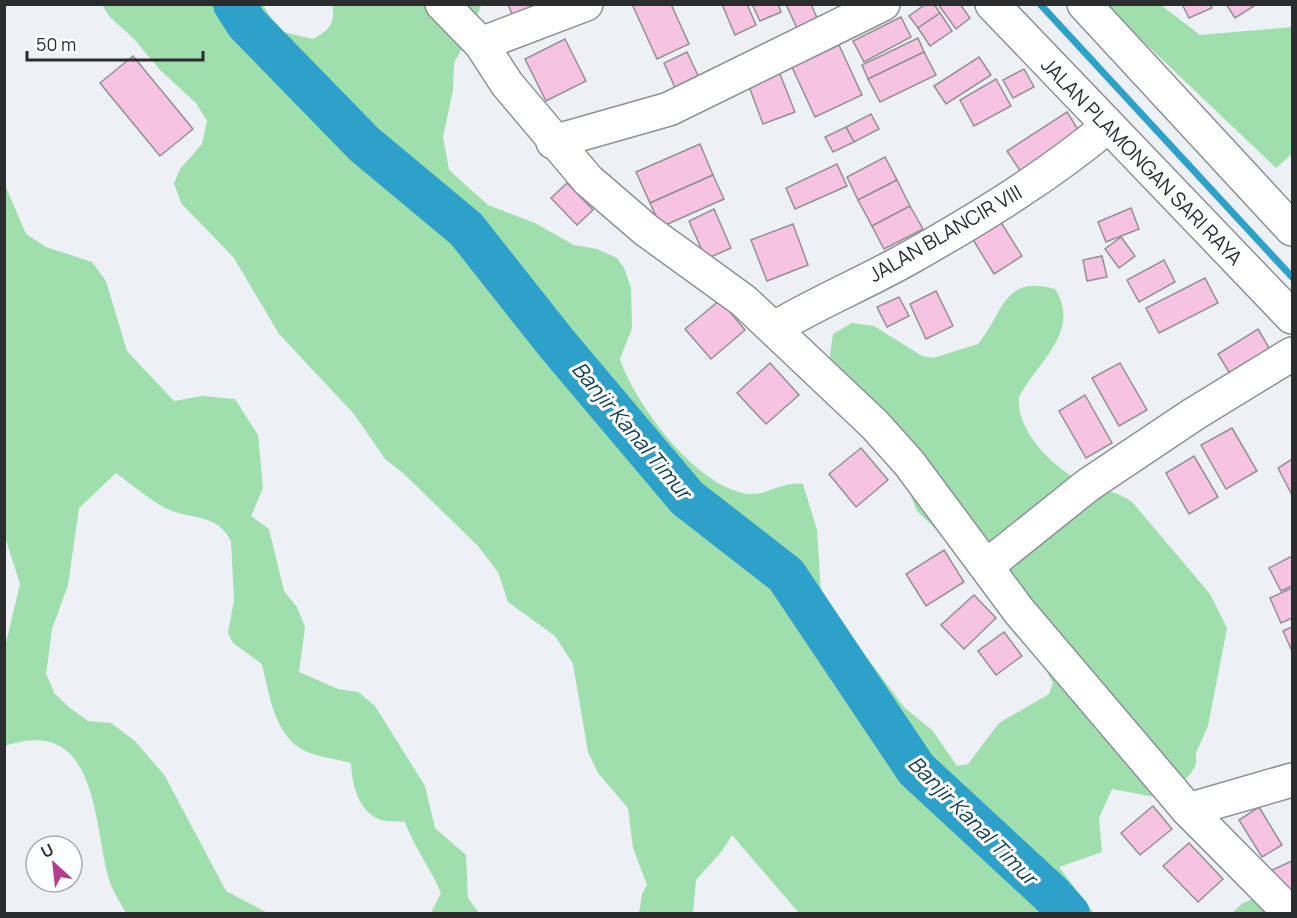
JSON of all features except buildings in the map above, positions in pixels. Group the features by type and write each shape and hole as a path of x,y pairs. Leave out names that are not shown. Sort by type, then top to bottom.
{"street":[{"path":"442,4 481,44 507,84 553,142 588,180 646,230 730,290 775,328 875,425 909,463 988,565 1018,610 1188,810 1292,914"},
{"path":"481,44 586,4"},
{"path":"553,142 669,109 883,4"},
{"name":"JALAN PLAMONGAN SARI RAYA","path":"992,4 1293,317"},
{"path":"1084,4 1293,229"},
{"name":"JALAN BLANCIR VIII","path":"775,328 818,302 908,259 1043,177 1108,126"},
{"path":"988,565 1088,485 1194,414 1293,354"},
{"path":"1188,810 1293,780"}],"green space":[{"path":"102,5 263,5 279,31 313,39 330,25 333,17 332,5 481,5 474,25 454,63 453,90 443,137 449,170 488,205 535,223 574,245 597,249 617,258 624,268 631,288 632,328 620,359 639,399 671,442 690,461 710,478 730,489 757,494 789,484 803,484 817,530 822,608 871,663 904,707 933,731 957,766 968,764 999,723 1049,694 1053,683 1012,609 960,552 917,511 909,491 878,449 828,370 833,334 852,323 874,326 922,356 933,358 978,344 1007,299 1015,292 1025,287 1038,286 1055,289 1062,304 1063,319 1054,346 1019,397 1024,424 1040,449 1063,470 1086,484 1116,494 1133,503 1210,594 1227,628 1208,726 1196,753 1196,764 1191,773 1175,790 1155,797 1112,789 1099,818 1102,852 1059,867 1094,913 799,913 732,835 722,851 696,880 693,913 639,913 642,894 647,885 633,848 628,808 598,773 588,752 573,664 555,636 508,602 498,572 478,546 403,473 385,459 354,414 279,334 234,258 181,203 174,183 180,169 202,144 207,121 196,103 161,71 134,39 110,17"},
{"path":"1105,5 1161,5 1200,35 1292,27 1292,154 1276,168"},
{"path":"5,185 26,234 46,247 92,262 106,281 127,351 174,401 202,396 235,399 258,435 263,488 251,516 269,529 284,591 297,607 305,627 299,672 338,689 358,692 375,706 425,786 435,828 466,855 468,898 479,913 431,913 441,893 405,822 381,820 367,811 355,788 351,763 305,751 286,735 275,713 262,664 233,643 228,633 234,600 231,541 225,531 209,521 162,506 116,473 79,508 68,585 52,629 46,674 55,694 70,708 88,721 111,723 135,741 165,776 226,891 268,913 126,913 109,881 93,801 85,777 74,758 57,745 35,740 5,746 5,647 20,584 4,534"},
{"path":"1253,899 1268,914 1231,914 1243,903"}],"waterway":[{"name":"Banjir Kanal Timur","path":"234,4 247,24 364,144 466,229 557,344 687,498 786,575 916,769 1052,895 1069,914"},
{"path":"1040,4 1292,277"}]}
